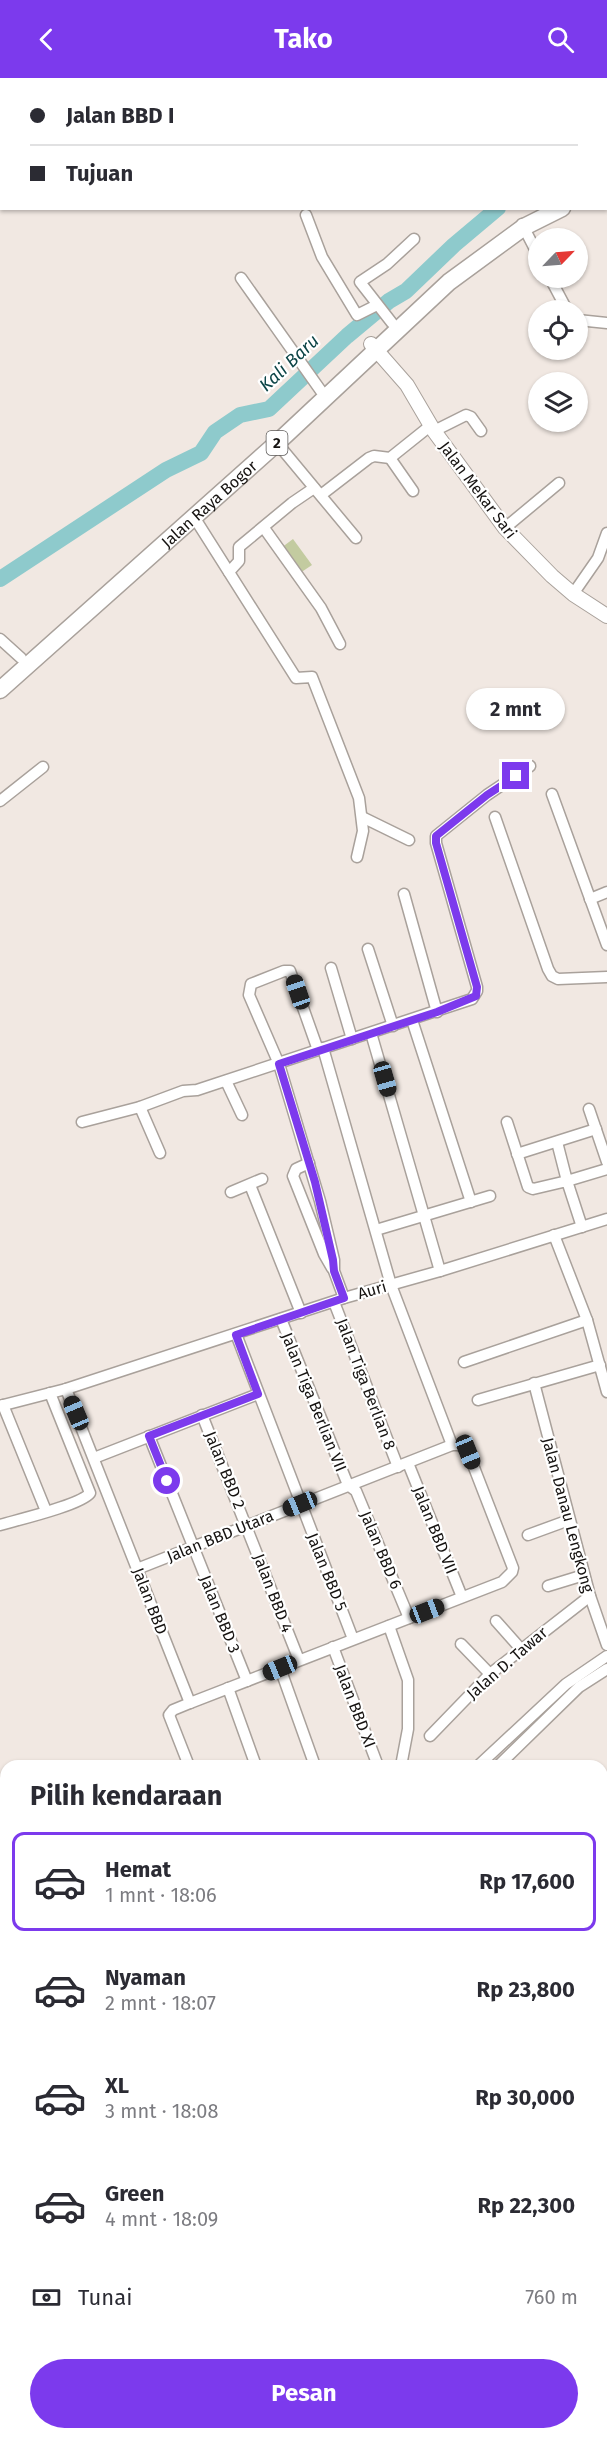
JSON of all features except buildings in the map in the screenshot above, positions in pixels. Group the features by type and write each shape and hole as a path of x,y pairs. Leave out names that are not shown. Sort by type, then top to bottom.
{"highway":[{"name":"Jalan Raya Bogor","path":"0,690 277,443 374,347 449,282 541,210"},
{"name":"Jalan Raya Bogor","path":"374,347 383,312 444,275 489,241 557,210"},
{"name":"Jalan Raya Bogor","path":"0,677 316,385 337,382"}],"main road":[{"name":"Jalan Mekar Sari","path":"374,347 407,386 432,429 505,528 552,576 573,594 607,616"}],"street":[{"path":"306,215 322,257 357,315 383,312"},
{"path":"522,224 528,236"},
{"path":"383,312 360,282 387,264 414,239"},
{"path":"241,278 316,385"},
{"path":"588,321 607,323"},
{"path":"229,572 239,561 239,547 291,503 318,491 369,458 373,456 390,458 432,429 466,415 471,417 481,430"},
{"path":"277,443 356,538"},
{"path":"390,458 413,491"},
{"path":"505,528 559,483"},
{"path":"194,517 296,678 312,677 359,798 363,831 357,857"},
{"path":"264,528 321,608 340,644"},
{"path":"573,594 598,558 607,533"},
{"path":"0,639 21,658"},
{"path":"82,1122 140,1107 183,1091 197,1090 226,1081 472,999 477,991 436,836 487,795 530,766"},
{"path":"0,801 43,767"},
{"path":"552,794 607,945"},
{"path":"362,817 409,840"},
{"path":"495,818 552,976 558,979 607,978"},
{"path":"590,899 607,892"},
{"path":"404,894 437,1012"},
{"path":"368,949 393,1026"},
{"path":"331,968 352,1039"},
{"path":"187,1760 169,1715 173,1710 502,1582 513,1568 468,1452 463,1446 452,1445 392,1285 321,1049 290,971 284,971 254,982 249,991 279,1064 309,1162 320,1201 334,1271"},
{"path":"412,1020 471,1202"},
{"path":"371,1033 426,1215 440,1271"},
{"path":"226,1081 242,1115"},
{"path":"140,1107 160,1153"},
{"path":"589,1109 607,1162"},
{"path":"507,1122 530,1189 607,1169"},
{"path":"517,1154 596,1129"},
{"path":"557,1142 582,1227"},
{"path":"309,1162 296,1169 293,1174 324,1254 334,1271"},
{"path":"231,1192 262,1179"},
{"path":"250,1185 301,1312"},
{"path":"376,1230 490,1196"},
{"path":"305,1206 320,1201"},
{"name":"Auri","path":"2,1405 66,1389 339,1300 607,1219"},
{"path":"554,1235 587,1320 607,1392"},
{"name":"Jalan Tiga Berlian 8","path":"334,1271 339,1300 403,1465"},
{"name":"Jalan Tiga Berlian VII","path":"281,1319 348,1485"},
{"path":"464,1362 587,1320"},
{"name":"Jalan BBD 5","path":"236,1335 353,1639"},
{"path":"478,1400 600,1365"},
{"name":"Jalan Danau Lengkong","path":"534,1383 569,1521 607,1646"},
{"name":"Jalan BBD","path":"66,1389 190,1703"},
{"path":"0,1525 86,1498 90,1493 50,1393"},
{"path":"94,1458 258,1394"},
{"path":"2,1405 46,1511"},
{"name":"Jalan BBD 2","path":"202,1415 247,1526"},
{"name":"Jalan BBD 3","path":"149,1436 247,1681"},
{"name":"Jalan BBD Utara","path":"138,1569 452,1445"},
{"name":"Jalan BBD VII","path":"403,1465 462,1597"},
{"name":"Jalan BBD 6","path":"348,1485 356,1491 410,1618"},
{"path":"528,1535 569,1521"},
{"name":"Jalan BBD 4","path":"247,1526 299,1660"},
{"path":"548,1586 584,1575"},
{"name":"Jalan D. Tawar","path":"430,1736 490,1674 520,1648 590,1596"},
{"path":"495,1621 520,1648"},
{"path":"389,1626 405,1665 408,1680 408,1729 402,1760"},
{"path":"461,1644 490,1674"},
{"name":"Jalan BBD XI","path":"333,1647 376,1760"},
{"path":"484,1760 566,1684 607,1656"},
{"path":"280,1668 313,1760"},
{"path":"504,1760 579,1687 607,1669"},
{"path":"228,1688 254,1760"}],"green space":[{"path":"293,539 312,565 300,573 281,548"}],"waterway":[{"name":"Kali Baru","path":"0,579 166,470 201,453 215,432 240,415 269,409 347,336 389,301 406,291 454,245 496,210"}],"route":[{"path":"167,1481 149,1436 258,1394 236,1335 344,1298 334,1271 315,1182 279,1064 437,1012 476,996 477,987 436,843 436,836 487,795 516,776"}]}
